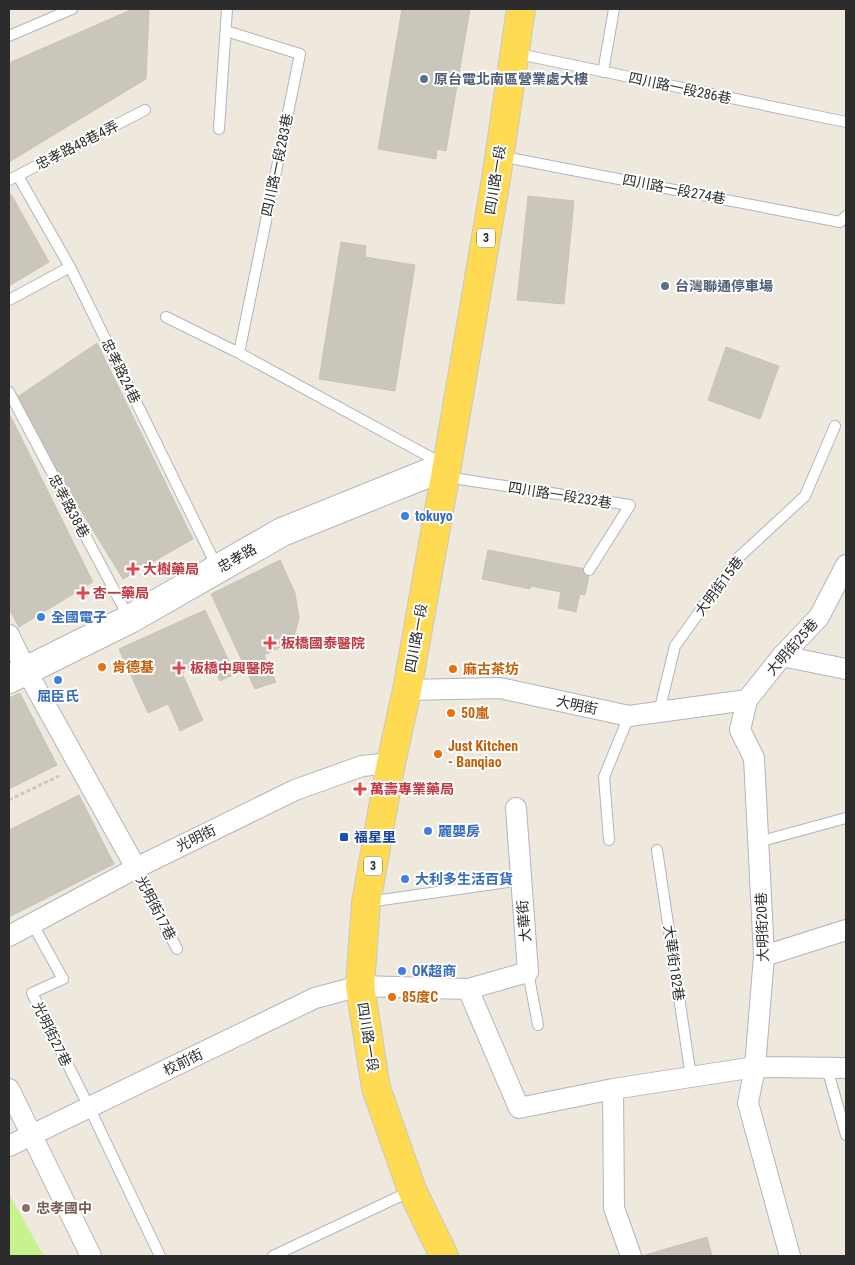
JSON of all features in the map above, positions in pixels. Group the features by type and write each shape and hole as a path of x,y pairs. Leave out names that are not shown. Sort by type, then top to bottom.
{"main road":[{"name":"四川路一段","path":"444,1256 412,1190 376,1088 360,986 366,903 391,763 407,690 500,156 521,9"}],"street":[{"name":"忠孝路","path":"18,674 130,620 282,532 445,472"},
{"name":"大明街25巷","path":"747,700 782,656 819,616 846,565"},
{"path":"9,634 18,674 80,766 136,868"},
{"path":"782,656 846,669"},
{"name":"大明街","path":"407,690 500,688 628,716 747,700"},
{"name":"大明街20巷","path":"747,700 740,730 754,758 764,956 755,1067 748,1103 790,1256"},
{"name":"光明街","path":"9,936 136,868 294,790 362,766 391,763"},
{"name":"大華街","path":"516,808 528,972"},
{"path":"764,956 846,930"},
{"path":"360,986 468,989 528,972"},
{"name":"校前街","path":"9,1146 315,998 360,986"},
{"path":"468,989 519,1108 613,1089 755,1067 837,1068"},
{"path":"9,1089 91,1256"},
{"path":"613,1089 614,1208 632,1256"}],"lane":[{"path":"9,36 72,9"},
{"path":"219,129 226,9"},
{"path":"603,72 614,9"},
{"name":"四川路一段283巷","path":"226,31 300,54 239,353"},
{"name":"四川路一段286巷","path":"514,52 846,122"},
{"name":"忠孝路48巷4弄","path":"13,178 145,110"},
{"name":"四川路一段274巷","path":"500,156 840,222 846,216"},
{"name":"忠孝路24巷","path":"13,178 70,267 218,569"},
{"path":"9,300 70,267"},
{"path":"166,317 239,353 445,472"},
{"name":"忠孝路38巷","path":"9,392 130,620"},
{"name":"大明街15巷","path":"660,712 675,646 738,558 804,496 835,426"},
{"name":"四川路一段232巷","path":"445,472 630,505 589,570"},
{"path":"609,840 604,778 628,716"},
{"path":"758,842 846,818"},
{"name":"大華街182巷","path":"657,850 691,1077"},
{"name":"光明街17巷","path":"136,868 177,949"},
{"path":"366,903 521,880"},
{"name":"光明街27巷","path":"32,923 63,979 32,993 89,1107"},
{"path":"528,972 538,1026"},
{"path":"837,1068 846,1135"},
{"path":"89,1107 160,1256"},
{"path":"273,1256 412,1190"}],"path":[{"path":"9,800 80,766"}],"green space":[{"path":"9,1194 44,1256 9,1256"}],"building":[{"path":"133,9 149,9 146,79 9,162 9,63"},
{"name":"原台電北南區營業處大樓","path":"402,9 470,9 446,151 437,149 436,159 378,149"},
{"path":"11,194 49,262 9,286 9,195"},
{"path":"528,196 574,201 564,304 517,300"},
{"path":"341,242 366,246 365,257 415,265 395,391 319,379"},
{"path":"97,343 193,539 123,579 13,400"},
{"path":"726,347 779,366 760,419 708,400"},
{"path":"9,413 93,582 19,627 9,609"},
{"path":"488,550 590,570 585,595 580,594 576,612 558,608 561,592 531,586 530,589 482,579"},
{"name":"板橋國泰醫院","path":"280,560 295,593 299,618 293,641 264,655 276,682 255,689 211,594"},
{"name":"板橋中興醫院","path":"205,610 235,674 220,681 210,660 182,673 203,720 180,731 168,704 148,713 119,649"},
{"path":"20,693 57,765 9,789 9,698"},
{"path":"79,795 114,864 9,917 9,830"},
{"path":"707,1237 712,1256 645,1256 645,1255"}],"place":[{"name":"原台電北南區營業處大樓","path":"424,79"},
{"name":"台灣聯通停車場","path":"665,286"},
{"name":"tokuyo","path":"405,516"},
{"name":"大樹藥局","path":"133,569"},
{"name":"杏一藥局","path":"83,593"},
{"name":"全國電子","path":"41,617"},
{"name":"板橋國泰醫院","path":"270,643"},
{"name":"肯德基","path":"102,667"},
{"name":"板橋中興醫院","path":"179,668"},
{"name":"麻古茶坊","path":"453,669"},
{"name":"屈臣氏","path":"58,680"},
{"name":"50嵐","path":"451,713"},
{"name":"Just Kitchen - Banqiao","path":"438,754"},
{"name":"萬壽專業藥局","path":"360,789"},
{"name":"麗嬰房","path":"428,831"},
{"name":"福星里","path":"344,837"},
{"name":"大利多生活百貨","path":"405,879"},
{"name":"OK超商","path":"402,971"},
{"name":"85度C","path":"392,997"},
{"name":"忠孝國中","path":"26,1208"}]}
